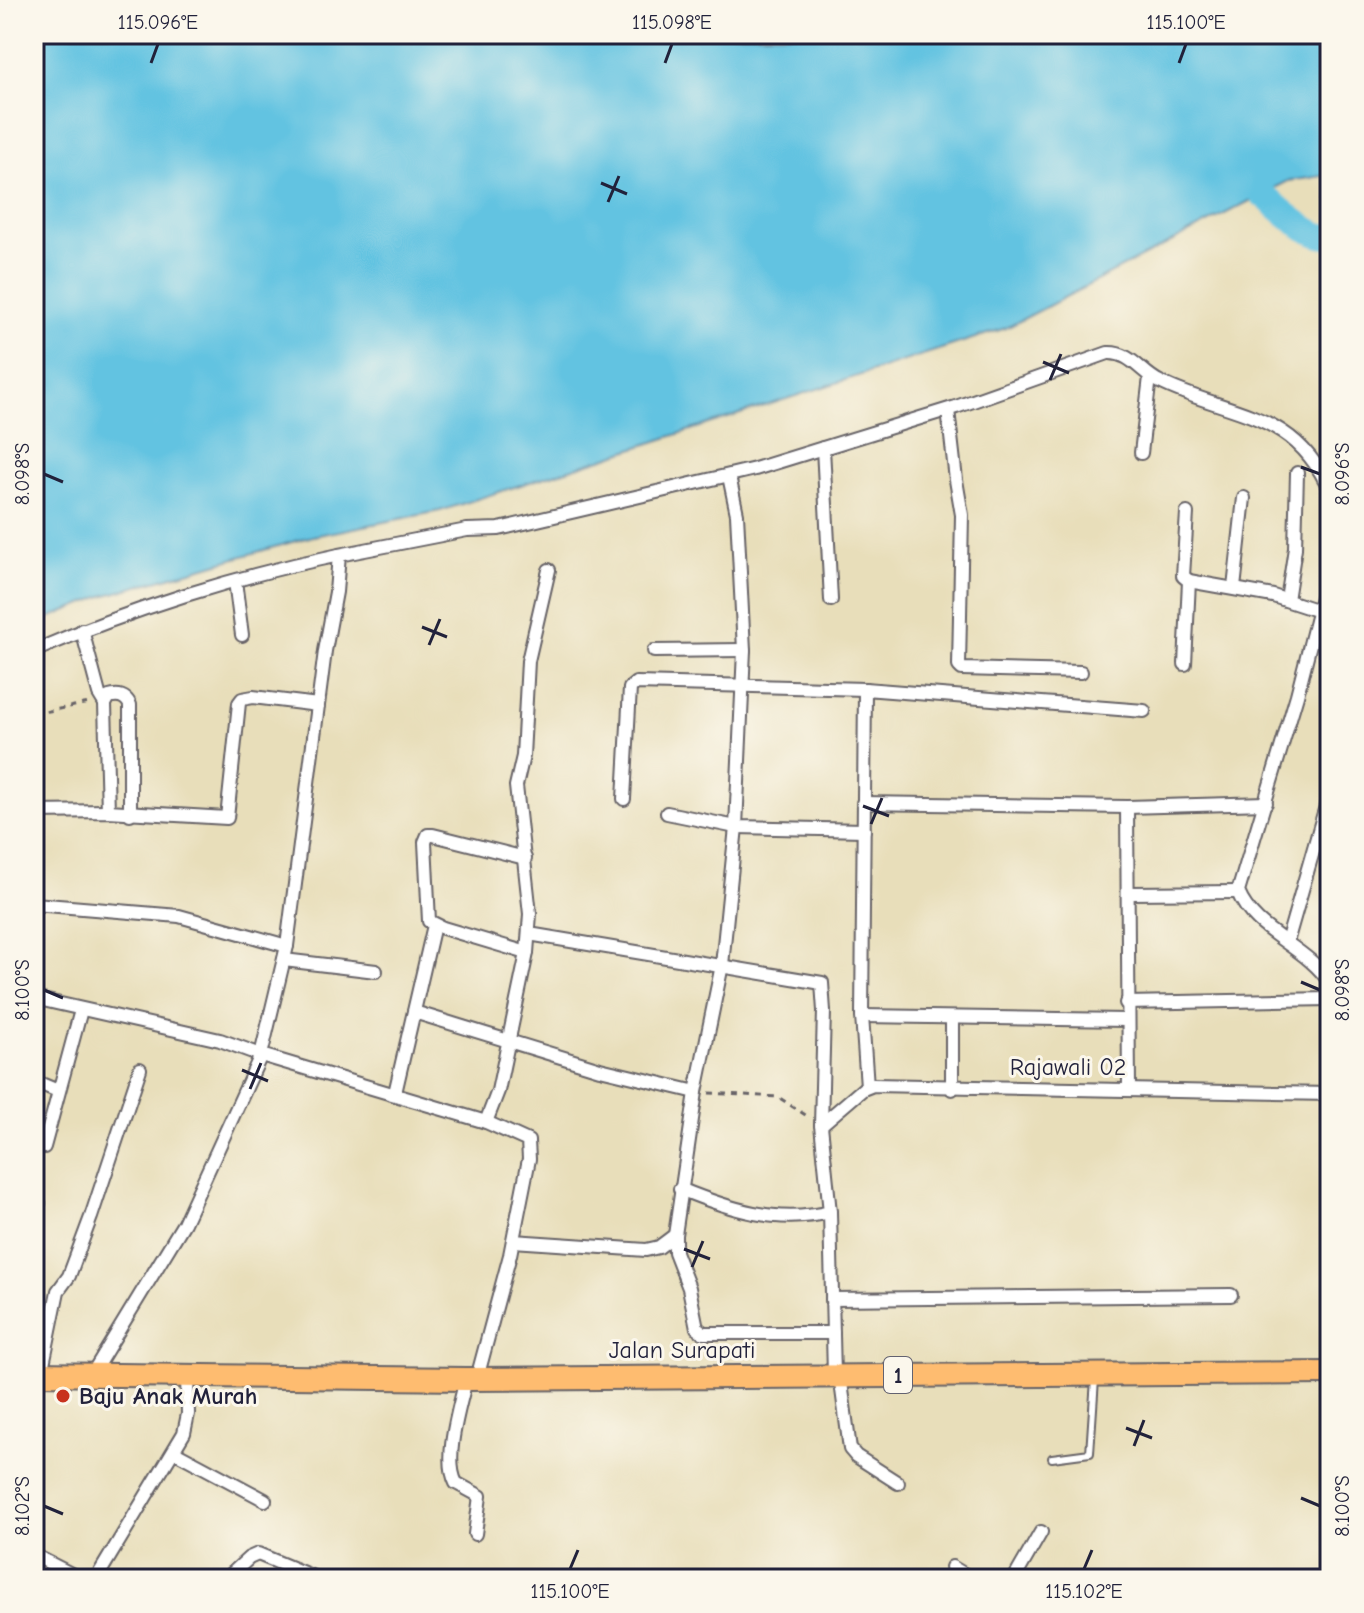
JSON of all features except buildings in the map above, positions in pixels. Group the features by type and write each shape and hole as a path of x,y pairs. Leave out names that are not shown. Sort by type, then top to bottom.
{"highway":[{"name":"Jalan Surapati","path":"38,1374 471,1378 1330,1373"}],"street":[{"path":"34,651 82,630 235,581 339,555 467,530 499,529 729,476 948,410 1108,353 1118,352 1150,377 1277,428 1295,440 1316,463 1330,491"},
{"path":"1141,453 1150,377"},
{"path":"948,410 962,515 960,668 1081,672"},
{"path":"823,448 831,600"},
{"path":"1287,600 1295,548 1297,473"},
{"path":"729,476 737,514 744,650 736,827 722,965 680,1189 675,1252 689,1288 697,1328 704,1333 833,1333"},
{"path":"1234,588 1244,498"},
{"path":"1187,513 1183,576 1189,581 1287,600 1319,611"},
{"path":"92,1374 184,1223 261,1055 287,946 339,555"},
{"path":"1330,566 1297,695 1238,892 1243,905 1253,917 1287,942 1330,983"},
{"path":"486,1122 498,1091 527,953 530,914 516,786 523,756 528,661 549,570"},
{"path":"235,581 242,635"},
{"path":"1185,664 1189,581"},
{"path":"82,630 104,702 108,811"},
{"path":"654,651 744,650"},
{"path":"624,799 632,685 865,689 1144,711"},
{"path":"821,1125 867,1086 862,1016 865,689"},
{"path":"104,702 109,697 119,695 130,705 130,814"},
{"path":"34,812 108,811 227,818 239,703 242,699 253,697 318,705"},
{"path":"1287,942 1330,792"},
{"path":"863,803 1127,807 1266,803"},
{"path":"1127,807 1129,1089"},
{"path":"1325,809 1330,822"},
{"path":"667,813 736,827 864,830"},
{"path":"525,858 428,835 425,842 427,919 434,925 527,953"},
{"path":"1130,893 1238,892"},
{"path":"34,904 179,916 287,946"},
{"path":"395,1093 434,925"},
{"path":"529,934 822,983 821,1125 830,1212 837,1375 850,1449 898,1483"},
{"path":"284,960 376,971"},
{"path":"34,998 220,1040 486,1122 524,1138 530,1144 513,1241 471,1378 451,1462 454,1481 480,1496 475,1534"},
{"path":"1126,1003 1330,999"},
{"path":"44,1147 81,1010"},
{"path":"414,1012 600,1069 696,1092"},
{"path":"862,1016 1127,1020"},
{"path":"952,1019 952,1089"},
{"path":"38,1374 58,1291 69,1276 91,1217 140,1069"},
{"path":"34,1081 58,1091"},
{"name":"Rajawali 02","path":"867,1086 1330,1094"},
{"path":"680,1189 720,1206 750,1214 780,1217 830,1212"},
{"path":"513,1241 646,1250 659,1247 675,1235"},
{"path":"832,1299 1231,1295"},
{"path":"96,1579 175,1452 187,1423 187,1376"},
{"path":"175,1452 265,1500"},
{"path":"1014,1579 1041,1532"},
{"path":"226,1579 258,1554 318,1579"},
{"path":"34,1555 81,1579"},
{"path":"952,1567 972,1579"}],"lane":[{"path":"1052,1458 1090,1453 1095,1374"}],"path":[{"path":"1319,199 1330,205"},
{"path":"34,714 104,702"},
{"path":"696,1092 778,1097 821,1125"}],"water":[{"path":"34,34 1330,34 1330,175 1288,181 1006,328 440,511 313,536 103,596 34,624"}],"waterway":[{"path":"1262,194 1305,228 1330,236"}],"place":[{"name":"Baju Anak Murah","path":"63,1396"}]}
